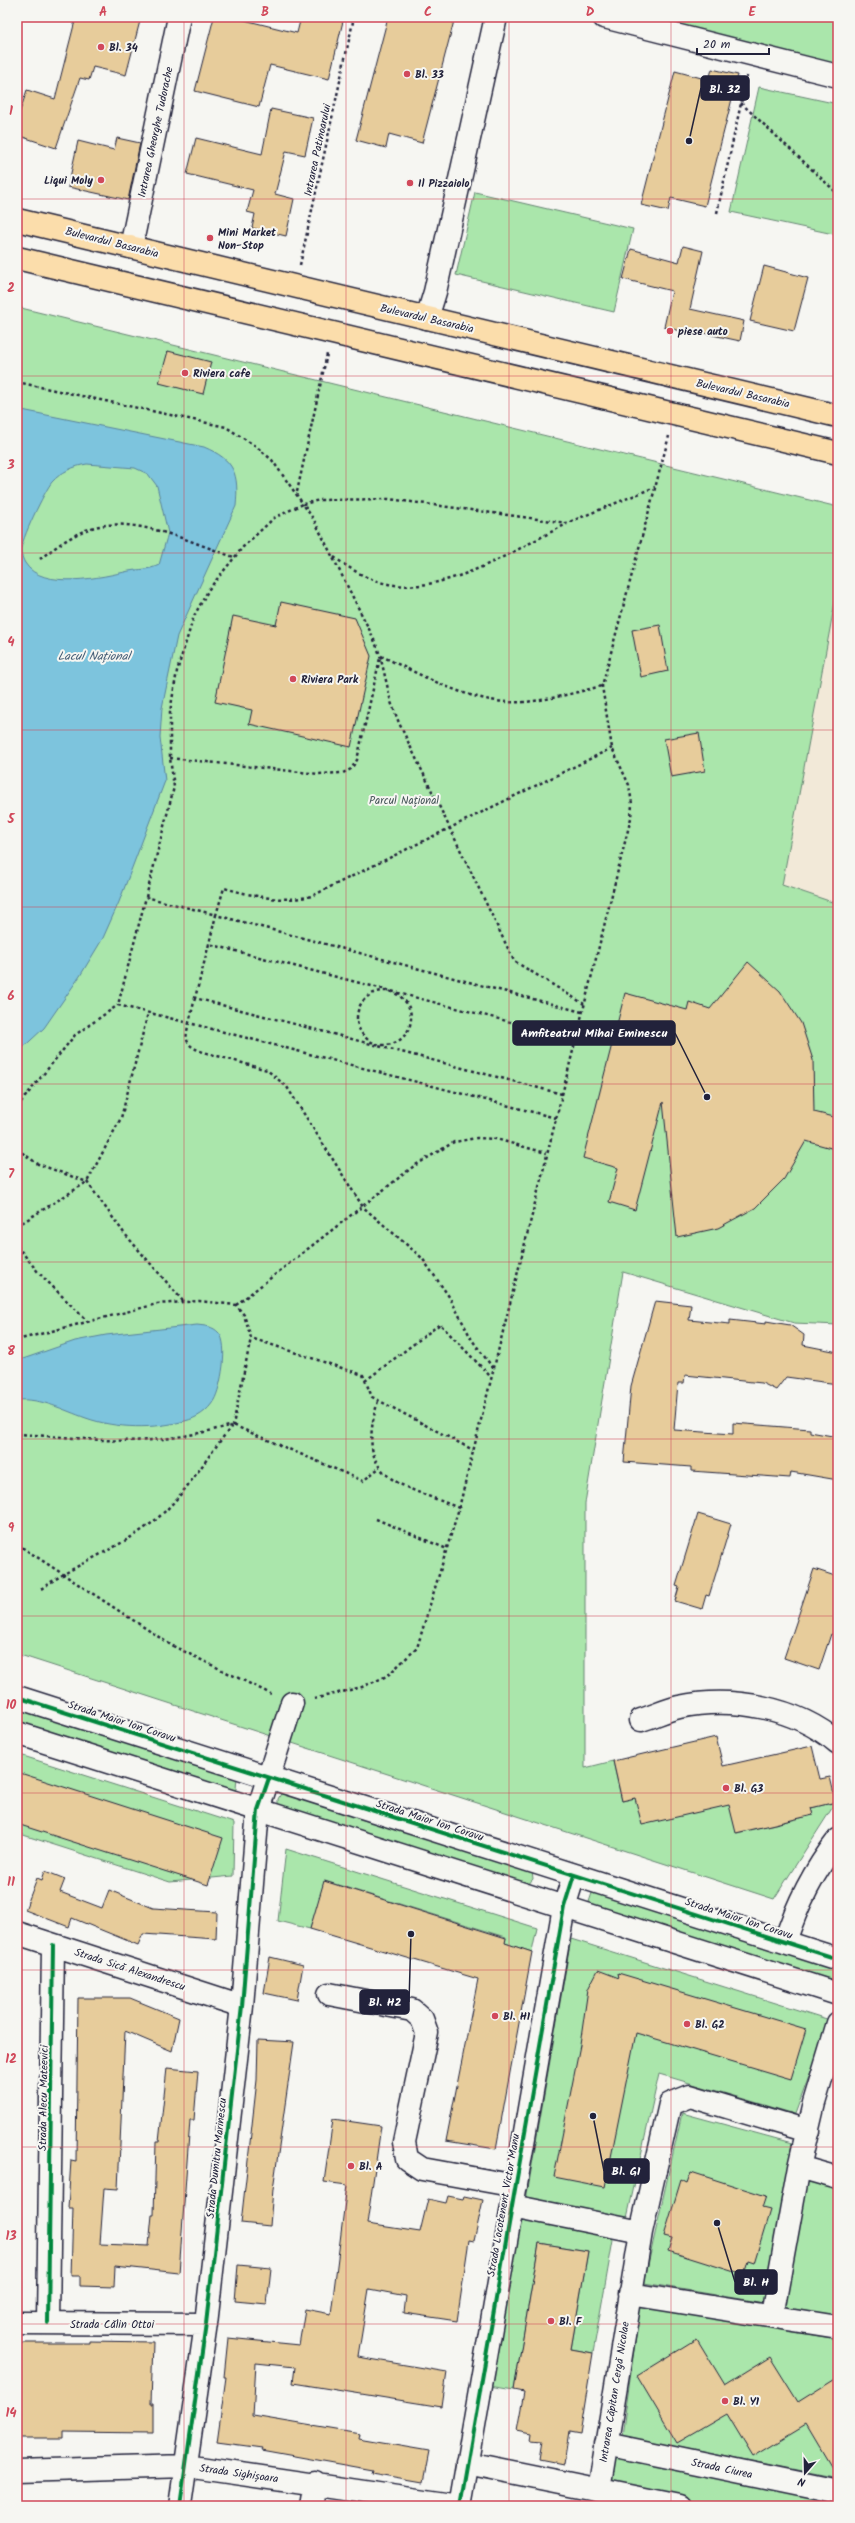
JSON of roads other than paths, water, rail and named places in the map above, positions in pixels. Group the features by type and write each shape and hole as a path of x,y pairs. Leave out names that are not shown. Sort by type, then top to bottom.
{"main road":[{"name":"Bulevardul Basarabia","path":"17,220 838,416"},
{"path":"17,258 838,453"}],"street":[{"name":"Intrarea Gheorghe Tudorache","path":"131,247 179,17"},
{"path":"427,318 435,292 496,17"},
{"path":"604,17 838,76"},
{"name":"Strada Maior Ion Coravu","path":"17,1697 838,1959"},
{"name":"Strada Dumitru Marinescu","path":"180,2506 206,2324 242,2006 258,1810 292,1703"},
{"path":"641,1720 679,1707 718,1703 758,1706 796,1718 838,1743"},
{"path":"17,1733 838,1994"},
{"path":"786,1942 797,1905 808,1884 838,1840"},
{"name":"Strada Locotenent Victor Manu","path":"460,2506 564,1907 574,1875"},
{"name":"Strada Sică Alexandrescu","path":"17,1933 242,2006"},
{"name":"Strada Alecu Mateevici","path":"48,2323 53,1945"},
{"name":"Strada Locotenent Victor Manu","path":"329,1994 412,2010 422,2019 427,2033 404,2142 407,2159 422,2169 514,2196"},
{"path":"772,2316 799,2167 838,2023"},
{"name":"Intrarea Căpitan Cergă Nicolae","path":"599,2490 641,2232 670,2104 690,2096 808,2131"},
{"path":"799,2167 838,2178"},
{"path":"514,2196 641,2232"},
{"path":"630,2294 838,2327"},
{"name":"Strada Călin Ottoi","path":"17,2323 206,2324"},
{"name":"Strada Ciurea","path":"606,2444 838,2492"},
{"path":"467,2463 679,2506"},
{"name":"Strada Sighișoara","path":"17,2471 186,2466 315,2483 460,2506"},
{"path":"311,2506 315,2483"}],"water":[{"name":"Lacul Național","path":"17,409 204,447 222,457 229,463 233,469 237,485 237,495 236,506 177,636 162,708 160,737 165,781 119,902 103,938 80,976 44,1028 17,1053","holes":["87,464 135,468 148,474 157,486 168,533 159,565 148,569 74,580 45,577 33,572 22,557 22,546 34,516 52,482 59,475 68,470"]},
{"path":"197,1325 212,1328 219,1333 222,1339 224,1356 217,1394 212,1404 202,1414 194,1418 173,1424 136,1427 123,1426 98,1422 44,1403 17,1400 17,1361 75,1341 106,1335"}],"place":[{"name":"Bl. 34","path":"101,47"},
{"name":"Bl. 33","path":"407,74"},
{"name":"Bl. 32","path":"689,141"},
{"name":"Liqui Moly","path":"101,180"},
{"name":"Il Pizzaiolo","path":"410,183"},
{"name":"Mini Market Non-Stop","path":"210,238"},
{"name":"piese auto","path":"670,331"},
{"name":"Riviera cafe","path":"185,373"},
{"name":"Riviera Park","path":"293,679"},
{"name":"Amfiteatrul Mihai Eminescu","path":"707,1097"},
{"name":"Bl. G3","path":"726,1788"},
{"name":"Bl. H2","path":"411,1934"},
{"name":"Bl. H1","path":"495,2016"},
{"name":"Bl. G2","path":"687,2024"},
{"name":"Bl. G1","path":"593,2116"},
{"name":"Bl. A","path":"351,2166"},
{"name":"Bl. H","path":"717,2223"},
{"name":"Bl. F","path":"551,2321"},
{"name":"Bl. Y1","path":"725,2401"}],"park label":[{"name":"Parcul Național","path":"404,800"}]}
